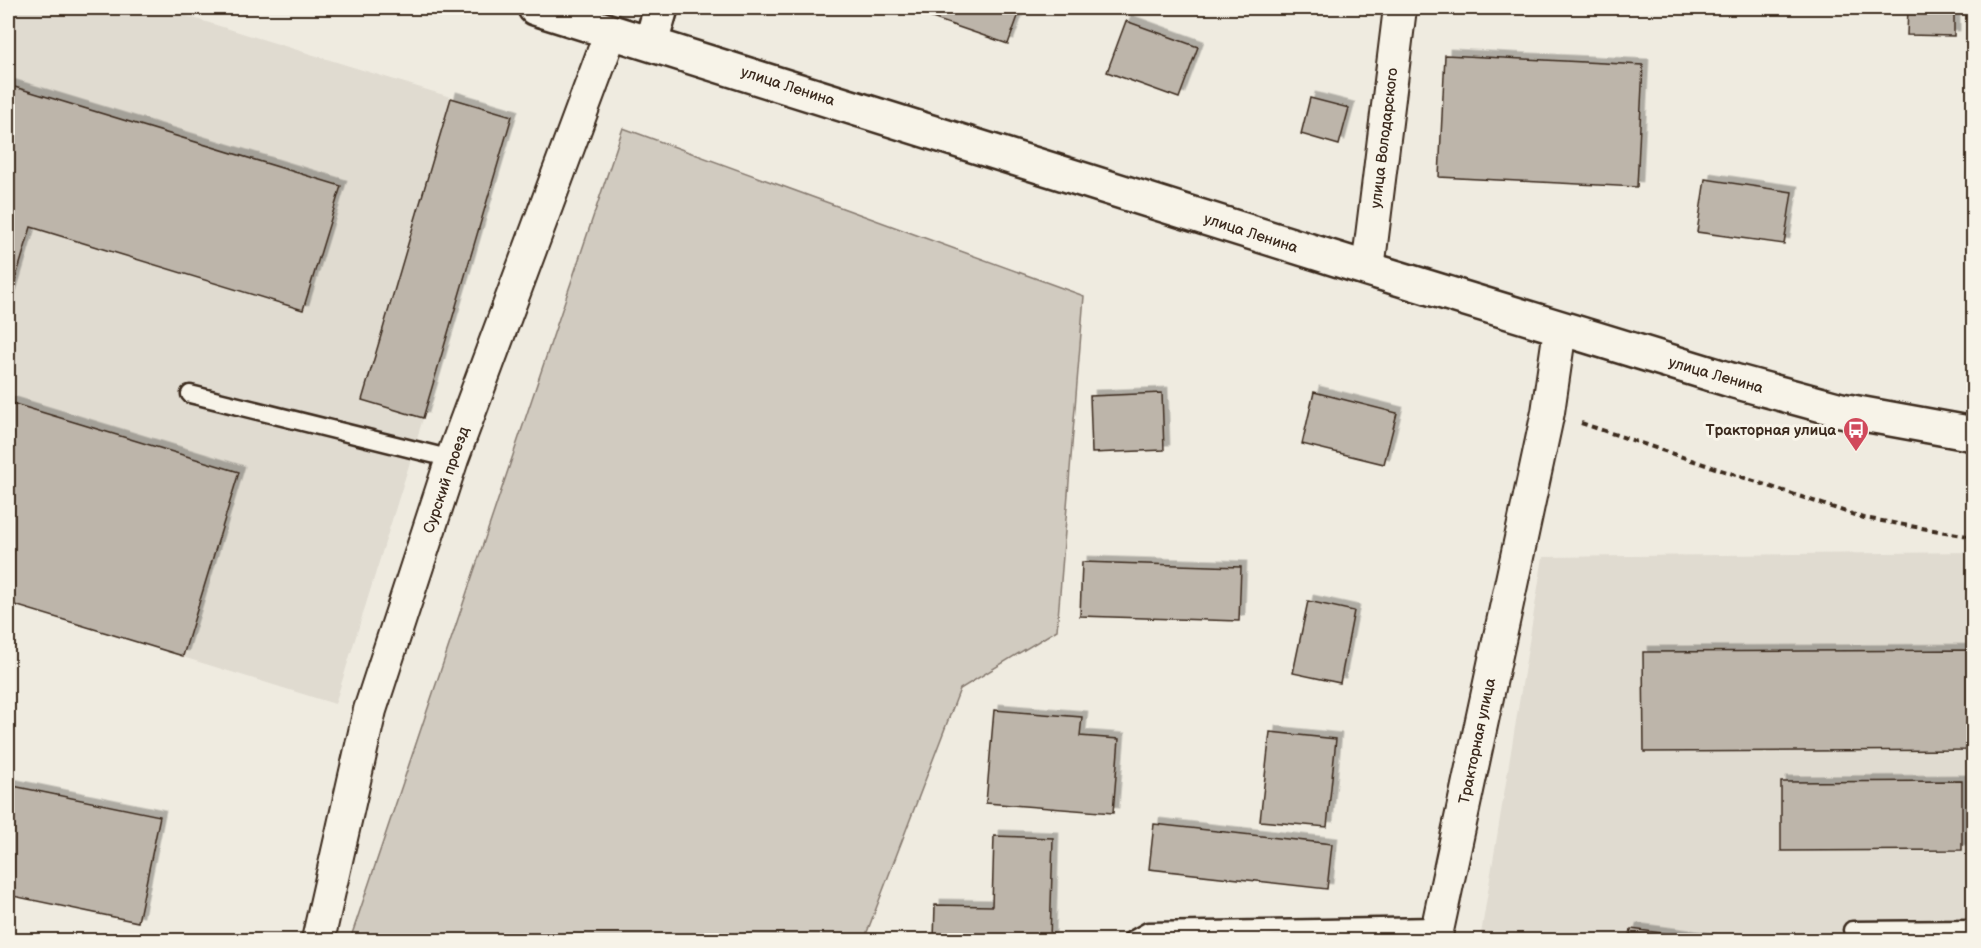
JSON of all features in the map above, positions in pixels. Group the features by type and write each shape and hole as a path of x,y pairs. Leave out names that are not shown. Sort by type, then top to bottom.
{"main road":[{"name":"улица Ленина","path":"535,8 1560,329 1841,410 1974,434"},
{"path":"651,43 661,8"}],"street":[{"name":"улица Володарского","path":"1368,269 1400,8"},
{"name":"Сурский проезд","path":"318,940 369,710 452,459 611,32"},
{"name":"Тракторная улица","path":"1436,933 1548,412 1560,329"}],"lane":[{"path":"190,394 452,459"},
{"path":"1852,930 1974,929"},
{"path":"1132,940 1148,931 1436,933"}],"path":[{"path":"1548,412 1864,518 1974,537"}],"shaded area":[{"path":"8,8 161,8 512,116 414,449 335,704 8,603"},
{"path":"623,128 1084,296 1057,630 960,689 864,940 350,940"},
{"path":"1973,552 1973,940 1480,940 1543,557"}],"building":[{"path":"903,8 1021,8 1008,44"},
{"path":"1908,8 1954,8 1954,36 1907,35"},
{"path":"1126,21 1198,47 1179,98 1107,72"},
{"path":"1445,55 1643,65 1637,187 1439,177"},
{"path":"8,85 341,186 303,310 31,227 8,304"},
{"path":"451,98 512,116 423,418 362,400"},
{"path":"1310,98 1349,108 1339,145 1301,134"},
{"path":"1705,179 1792,192 1784,244 1697,232"},
{"path":"1314,392 1397,413 1384,464 1302,444"},
{"path":"1162,393 1164,450 1092,453 1090,396"},
{"path":"8,402 239,472 183,656 8,603"},
{"path":"1082,562 1241,567 1239,621 1080,616"},
{"path":"1308,601 1354,611 1340,683 1293,673"},
{"path":"1974,650 1974,750 1644,752 1643,652"},
{"path":"994,710 1082,717 1080,736 1119,739 1113,813 986,803"},
{"path":"1270,732 1336,739 1327,827 1260,821"},
{"path":"1962,781 1962,850 1781,851 1781,782"},
{"path":"8,785 160,816 138,922 8,895"},
{"path":"1154,824 1332,844 1327,889 1149,869"},
{"path":"994,836 1053,838 1050,940 934,940 935,905 992,906"},
{"path":"1631,929 1715,940 1629,940"}],"place":[{"name":"Тракторная улица","path":"1856,453"}]}
